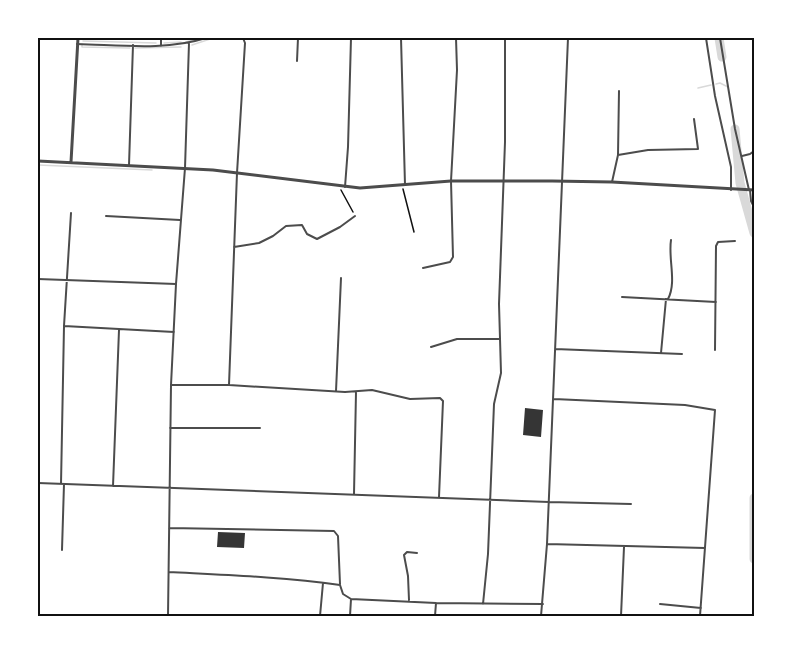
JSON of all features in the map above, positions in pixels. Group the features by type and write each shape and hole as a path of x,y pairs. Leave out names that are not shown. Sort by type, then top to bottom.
{"street":[{"path":"71,162 78,38"},
{"path":"161,38 161,45"},
{"path":"77,44 161,45 189,43 206,38"},
{"path":"229,386 237,172 245,43 243,38"},
{"path":"297,61 298,38"},
{"path":"345,187 351,38"},
{"path":"401,38 403,185"},
{"path":"423,268 450,262 453,257 451,181 457,70 456,38"},
{"path":"483,604 494,404 501,379 499,304 506,38"},
{"path":"541,616 554,399 568,38"},
{"path":"706,38 715,96 731,167 732,190"},
{"path":"720,38 735,129 754,207"},
{"path":"168,616 171,386 185,168 189,43"},
{"path":"129,165 133,45"},
{"path":"612,182 618,155 619,91"},
{"path":"618,155 648,150 698,149 694,119"},
{"path":"742,156 754,151"},
{"path":"38,161 237,172 339,187 375,188 451,181 612,182 750,190"},
{"path":"62,550 64,326 71,213"},
{"path":"106,216 180,220"},
{"path":"234,247 255,244 273,236 286,226 300,225 304,227 307,234 317,239 342,226 355,216"},
{"path":"661,353 667,299 672,288 669,254 671,240"},
{"path":"715,350 716,246 718,243 735,242"},
{"path":"336,391 341,278"},
{"path":"38,279 176,284"},
{"path":"622,297 716,302"},
{"path":"64,326 174,332"},
{"path":"113,486 119,330"},
{"path":"430,347 449,340 500,339"},
{"path":"555,349 681,354"},
{"path":"171,386 229,386 356,392 372,390 410,399 442,400 439,497"},
{"path":"354,495 356,392"},
{"path":"554,399 685,405 715,410 700,616"},
{"path":"170,428 260,428"},
{"path":"38,483 631,504"},
{"path":"170,528 334,531 338,536 340,585 343,594 351,599 543,604"},
{"path":"547,544 705,548"},
{"path":"621,616 624,547"},
{"path":"409,600 409,579 404,555 407,552 417,553"},
{"path":"169,572 281,578 340,585"},
{"path":"320,616 323,583"},
{"path":"350,616 351,599"},
{"path":"435,616 436,603"},
{"path":"660,604 701,608"}],"path":[{"path":"403,185 414,232"},
{"path":"339,187 355,216"}],"building":[{"path":"525,408 543,410 541,437 523,435"},
{"path":"218,532 245,533 244,548 217,547"}],"waterway":[{"path":"186,42 200,38"},
{"path":"192,45 213,38"},
{"path":"719,38 722,57"},
{"path":"83,41 156,43"},
{"path":"164,43 181,42"},
{"path":"82,44 82,47 130,48"},
{"path":"135,48 181,47"},
{"path":"716,84 720,83 728,87"},
{"path":"698,88 711,85"},
{"path":"735,129 740,183 754,233"},
{"path":"38,165 152,170"},
{"path":"754,498 754,559"}]}
